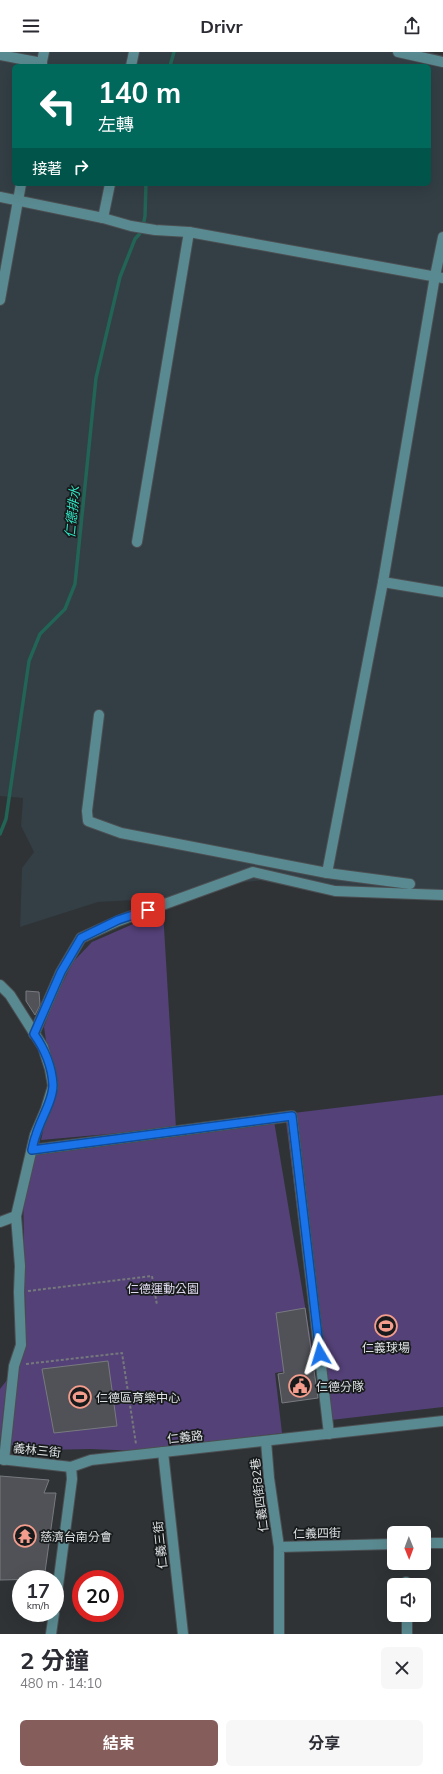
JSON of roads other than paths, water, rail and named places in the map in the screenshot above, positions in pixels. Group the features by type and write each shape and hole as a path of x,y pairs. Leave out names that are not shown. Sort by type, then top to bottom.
{"street":[{"path":"0,55 41,64 44,52"},
{"path":"131,64 134,52"},
{"path":"398,52 443,62"},
{"path":"0,300 20,186"},
{"path":"103,218 110,186"},
{"path":"0,197 103,218 130,226 155,230 189,232 439,277"},
{"path":"137,542 189,232"},
{"path":"328,873 439,277 443,237"},
{"path":"383,582 443,592"},
{"path":"99,715 87,811 88,821 121,833 328,873 410,884"},
{"path":"34,1034 61,972 81,938 118,920 253,872 335,892 443,895"},
{"path":"0,985 10,995 43,1047 50,1069 53,1086 36,1135 16,1216 20,1266 19,1292 21,1345 14,1366 2,1460"},
{"path":"32,1150 292,1116 329,1434"},
{"path":"0,1222 16,1216"},
{"name":"仁義路","path":"71,1467 91,1460 443,1421"},
{"name":"仁義四街82巷","path":"266,1441 269,1478 279,1547"},
{"name":"仁義三街","path":"163,1452 183,1634"},
{"name":"義林三街","path":"2,1460 71,1467"},
{"path":"60,1570 71,1487 71,1467"},
{"path":"431,1544 443,1543"},
{"name":"仁義四街","path":"279,1634 279,1547 387,1544"},
{"path":"51,1634 53,1622"},
{"path":"407,1622 407,1634"}],"waterway":[{"name":"仁德排水","path":"171,64 174,52"},
{"name":"仁德排水","path":"0,834 6,819 29,661 40,634 65,609 75,584 96,378 120,277 135,239 142,231 145,216 146,186"}],"place":[{"name":"仁義球場","path":"386,1326"},
{"name":"仁德分隊","path":"300,1386"},
{"name":"仁德區育樂中心","path":"80,1397"},
{"name":"慈濟台南分會","path":"25,1536"}],"park label":[{"name":"仁德運動公園","path":"163,1288"}]}
